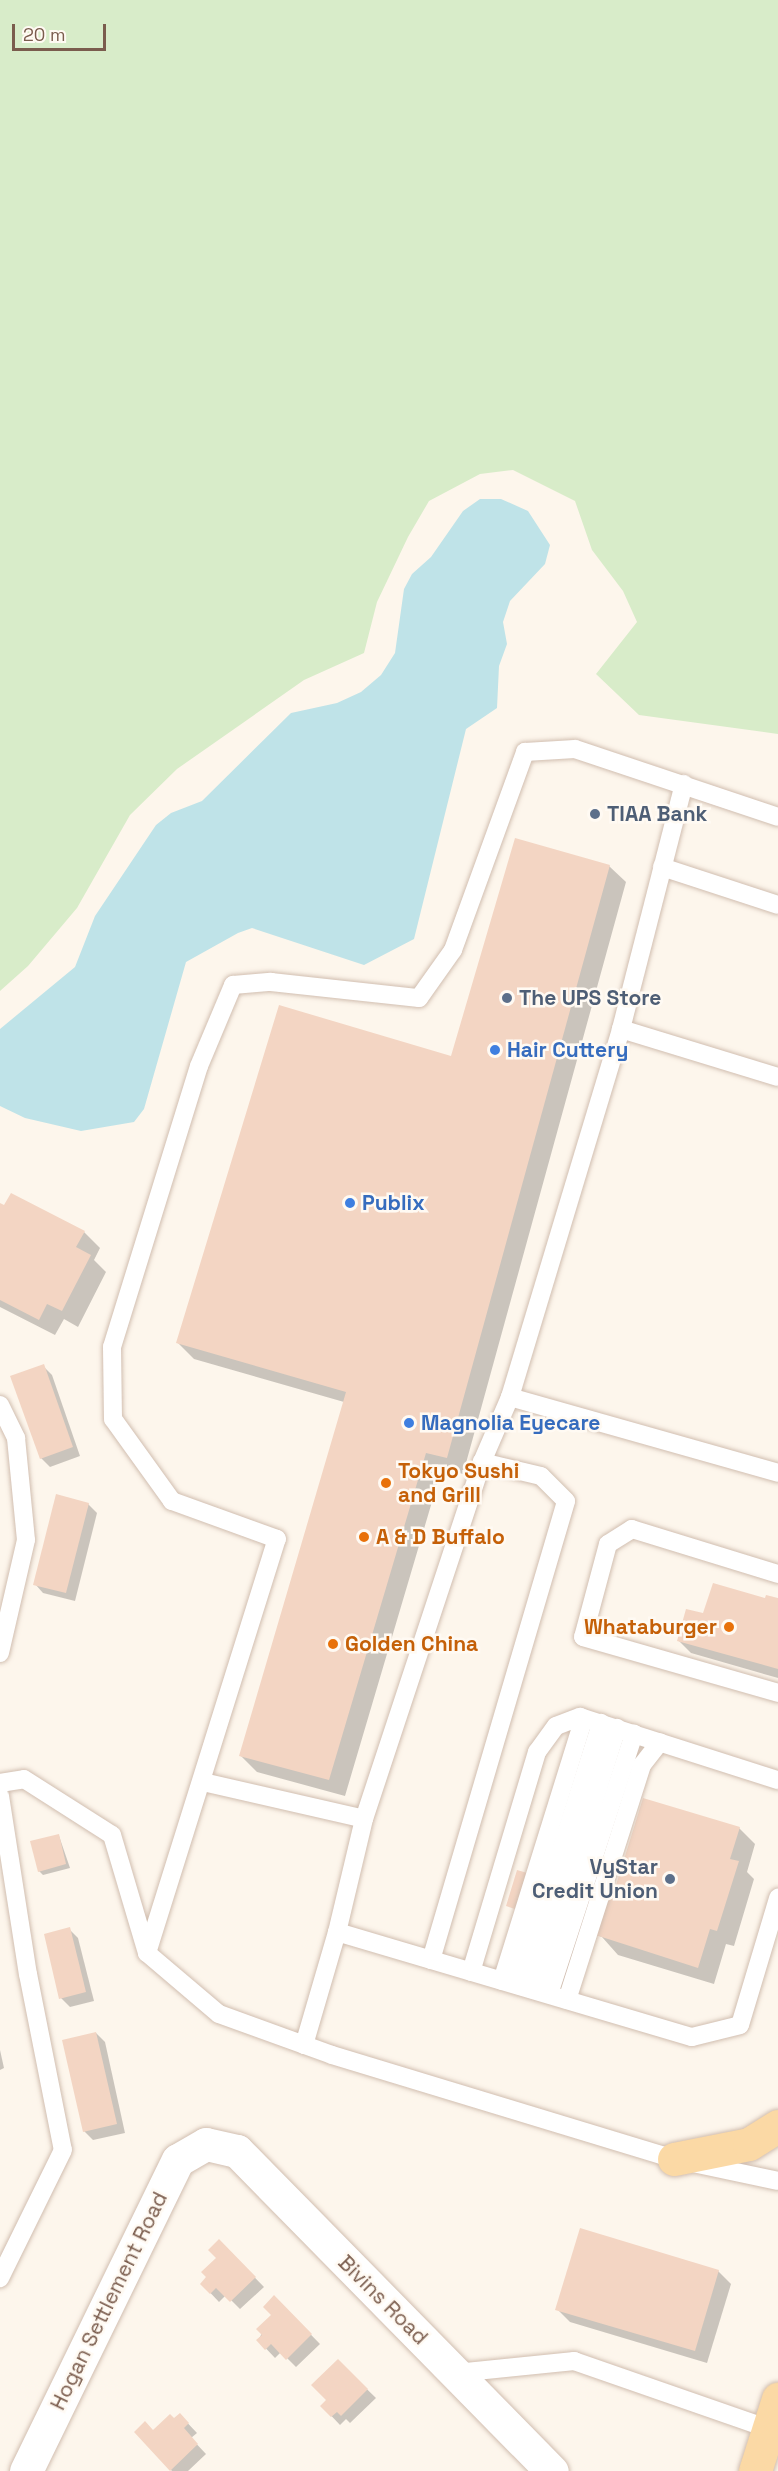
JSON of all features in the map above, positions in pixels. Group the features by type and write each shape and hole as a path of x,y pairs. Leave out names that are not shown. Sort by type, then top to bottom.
{"main road":[{"path":"674,2159 748,2144 778,2126"},
{"path":"755,2471 773,2414"}],"street":[{"name":"Bivins Road","path":"206,2144 237,2151 456,2373 542,2467"},
{"name":"Hogan Settlement Road","path":"26,2471 178,2160 206,2144"}],"lane":[{"path":"147,1953 203,1782 277,1539 172,1501 113,1419 112,1347 198,1066 233,986 271,982 419,998 453,950 525,752 575,748 684,783 778,817"},
{"path":"304,2045 337,1932 364,1819 482,1462 510,1397 621,1029 684,783"},
{"path":"662,867 778,905"},
{"path":"621,1029 778,1077"},
{"path":"510,1397 778,1473"},
{"path":"0,1406 16,1438 26,1540 0,1653"},
{"path":"431,1960 566,1501 542,1476 482,1462"},
{"path":"778,1574 632,1529 608,1544 583,1637 778,1693"},
{"path":"471,1972 537,1752 556,1726 609,1726 778,1780"},
{"path":"526,1988 609,1726"},
{"path":"526,1988 609,1726"},
{"path":"567,2000 642,1765 660,1742"},
{"path":"0,1783 24,1779 112,1835 147,1953 219,2014 304,2045 674,2159 778,2181"},
{"path":"203,1782 364,1819"},
{"path":"0,1797 28,1974 63,2150 0,2278"},
{"path":"337,1932 692,2037 740,2025 778,1898"},
{"path":"456,2373 574,2361 773,2414"}],"green space":[{"path":"0,0 778,0 778,734 639,715 596,674 637,622 623,591 592,550 575,501 513,470 480,474 429,501 408,537 377,602 364,653 304,680 177,769 130,815 77,908 28,966 0,991"}],"water":[{"path":"480,499 501,499 528,511 550,545 545,564 510,601 503,622 507,644 499,666 497,708 466,729 414,939 364,965 252,928 238,933 186,962 144,1109 134,1122 81,1131 25,1118 0,1106 0,1029 75,967 95,916 156,825 171,813 202,801 291,713 337,703 361,692 381,675 395,653 404,589 412,574 431,557 463,511"}],"building":[{"path":"515,838 610,865 447,1458 426,1453 329,1780 239,1756 346,1392 176,1343 279,1005 451,1056"},
{"path":"11,1193 85,1231 76,1247 91,1255 62,1311 47,1304 39,1320 0,1300 0,1203 4,1205"},
{"path":"44,1364 73,1447 40,1459 10,1376"},
{"path":"56,1494 89,1503 66,1593 33,1585"},
{"name":"Whataburger","path":"713,1583 765,1598 766,1595 778,1598 778,1669 677,1641 686,1609 703,1613"},
{"path":"643,1798 740,1827 730,1859 739,1861 717,1931 710,1929 698,1968 506,1906 517,1870 612,1898"},
{"path":"59,1834 66,1864 38,1872 30,1841"},
{"path":"70,1927 86,1992 59,1999 44,1934"},
{"path":"96,2032 117,2124 83,2132 62,2040"},
{"path":"580,2228 719,2270 695,2351 555,2310"},
{"path":"219,2239 256,2277 230,2302 216,2288 210,2294 200,2284 206,2277 201,2272 216,2258 208,2250"},
{"path":"274,2295 312,2334 286,2360 271,2344 265,2350 256,2340 262,2335 256,2329 271,2315 263,2307"},
{"path":"338,2359 368,2389 341,2416 337,2412 331,2417 320,2406 326,2400 311,2385"},
{"path":"180,2413 189,2423 184,2428 198,2444 170,2471 134,2432 145,2421 153,2430 170,2414 174,2418"}],"place":[{"name":"TIAA Bank","path":"595,814"},
{"name":"The UPS Store","path":"507,998"},
{"name":"Hair Cuttery","path":"495,1050"},
{"name":"Publix","path":"350,1203"},
{"name":"Magnolia Eyecare","path":"409,1423"},
{"name":"Tokyo Sushi and Grill","path":"386,1483"},
{"name":"A & D Buffalo","path":"364,1537"},
{"name":"Whataburger","path":"729,1627"},
{"name":"Golden China","path":"333,1644"},
{"name":"VyStar Credit Union","path":"670,1879"}]}
